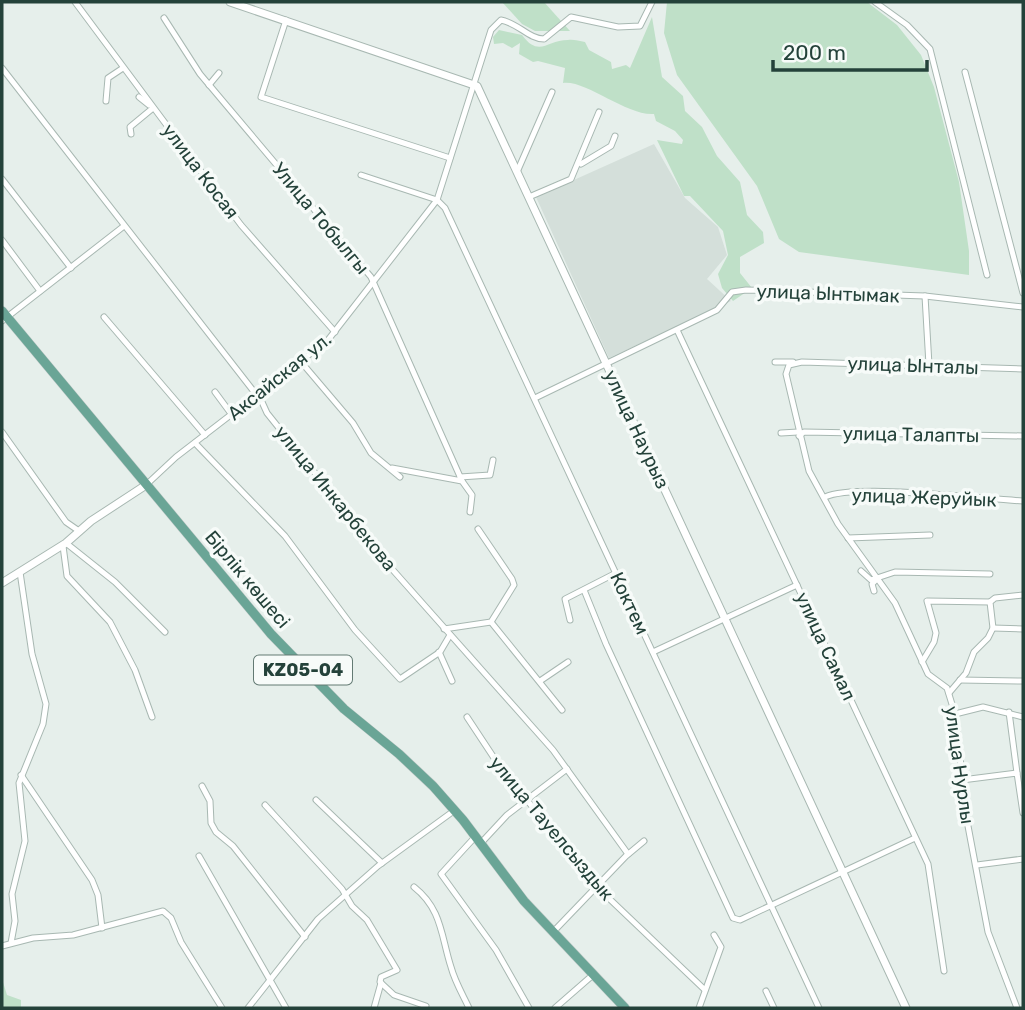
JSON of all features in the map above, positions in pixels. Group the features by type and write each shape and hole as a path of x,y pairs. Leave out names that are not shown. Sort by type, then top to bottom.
{"main road":[{"name":"Бірлік көшесі","path":"4,316 300,666 344,709 399,754 455,810 513,888 625,1008"}],"street":[{"name":"улица Косая","path":"75,2 241,225 335,332"},
{"path":"230,2 473,83"},
{"name":"Аксайская ул.","path":"2,583 65,545 79,531 146,485 205,435 302,363 335,332 437,200 491,30 501,20 511,22 536,39 544,39 570,17 618,27 640,26 652,2"},
{"path":"876,2 907,25 930,50 987,275"},
{"name":"Улица Тобылгы","path":"164,18 209,85 373,281 461,479 472,495 470,512"},
{"path":"286,20 261,97 450,158"},
{"name":"улица Инкарбекова","path":"2,68 267,413 444,629 538,731 628,854"},
{"path":"106,101 108,78 123,68"},
{"path":"965,72 1023,293"},
{"path":"209,85 219,73"},
{"name":"улица Наурыз","path":"473,83 607,363 906,1008"},
{"path":"517,172 552,92"},
{"path":"131,134 130,127 152,107 139,97"},
{"path":"529,197 571,179 579,166 599,113"},
{"path":"579,166 611,146 615,135"},
{"path":"361,175 437,200"},
{"path":"2,178 71,268"},
{"name":"Коктем","path":"437,200 450,218 819,1008"},
{"path":"4,316 124,226"},
{"path":"2,240 40,291"},
{"name":"улица Ынтымак","path":"535,398 717,310 732,292 746,290 925,296 1022,305"},
{"path":"360,299 371,292 378,294"},
{"path":"925,296 929,365"},
{"path":"104,317 205,435"},
{"name":"улица Самал","path":"677,330 930,871 944,971"},
{"name":"улица Ынталы","path":"775,362 1023,369"},
{"name":"улица Нурлы","path":"799,362 789,365 786,374 809,471 848,538 895,603 928,674 944,685 948,693 955,714 962,780 988,932 1010,996 1017,1008"},
{"path":"302,363 354,423 371,453 400,477"},
{"path":"215,392 232,415"},
{"path":"2,432 66,522 79,531"},
{"name":"улица Талапты","path":"781,433 1023,436"},
{"path":"195,443 285,536 355,630 400,678"},
{"path":"389,467 461,479 490,475 494,460"},
{"name":"улица Жеруйык","path":"825,497 875,492 1023,501"},
{"path":"478,529 512,579 513,585 491,622"},
{"path":"848,538 930,535"},
{"path":"65,545 115,582 165,632"},
{"path":"65,545 67,576 110,622 135,670 152,717"},
{"path":"11,943 15,921 12,894 25,841 21,775 43,724 46,704 32,654 20,571"},
{"path":"861,571 867,578 877,579"},
{"path":"874,591 872,584 877,579 895,572 990,574"},
{"path":"570,620 565,599 616,573"},
{"path":"653,652 797,585"},
{"path":"584,590 606,644 733,918 740,920 915,838"},
{"path":"922,662 934,642 936,633 927,601 990,602 995,598 1023,595"},
{"path":"948,693 960,680 974,652 988,638 993,628 990,602"},
{"path":"444,629 491,622"},
{"path":"491,622 562,710"},
{"path":"993,628 1023,629"},
{"path":"392,684 439,652 450,635"},
{"path":"439,652 452,681"},
{"path":"540,681 568,662"},
{"path":"960,680 1023,681"},
{"path":"955,714 983,707 1023,717"},
{"path":"1009,712 1023,813"},
{"name":"улица Тауелсыздык","path":"467,717 526,802 596,886 705,990"},
{"path":"529,1008 496,950 441,874 507,815 567,769"},
{"path":"962,780 1017,773"},
{"path":"21,775 92,880 98,895 103,928"},
{"path":"202,786 211,801 211,823 216,832 233,846 305,937"},
{"path":"316,800 382,863"},
{"path":"265,805 367,920 395,965 397,970 381,977 374,1008"},
{"path":"248,1008 318,919 382,863 455,810"},
{"path":"553,932 628,854 644,841"},
{"path":"199,856 272,980 274,992 286,1008"},
{"path":"977,865 1023,859"},
{"path":"414,887 431,903 441,923 450,967 469,1008"},
{"path":"2,946 103,928 166,912 181,942 222,1008"},
{"path":"699,1008 721,947 715,936"},
{"path":"555,1008 594,974"},
{"path":"381,983 394,995 426,1006"},
{"path":"766,990 774,1008"}],"shaded area":[{"path":"654,144 685,198 718,227 727,255 707,279 731,301 609,358 536,197"}],"green space":[{"path":"502,2 544,2 570,31 535,31 522,24"},
{"path":"667,2 867,2 897,25 921,55 934,87 959,182 969,251 969,275 799,252 779,239 757,186 677,75 664,33"},
{"path":"652,17 662,77 683,96 685,111 702,127 717,156 740,182 747,215 763,232 764,243 740,257 740,273 752,288 733,301 722,288 718,274 728,255 723,231 690,196 684,196 657,140 682,144 683,140 675,131 656,121 654,114 631,110 583,87 563,83 565,68 533,62 519,54 520,43 512,48 503,43 494,44 493,37 499,30 522,35 538,47 576,40 585,42 589,50 611,62 612,69 626,65 630,68"},
{"path":"2,979 7,995 21,1000 21,1008 2,1008"}]}
